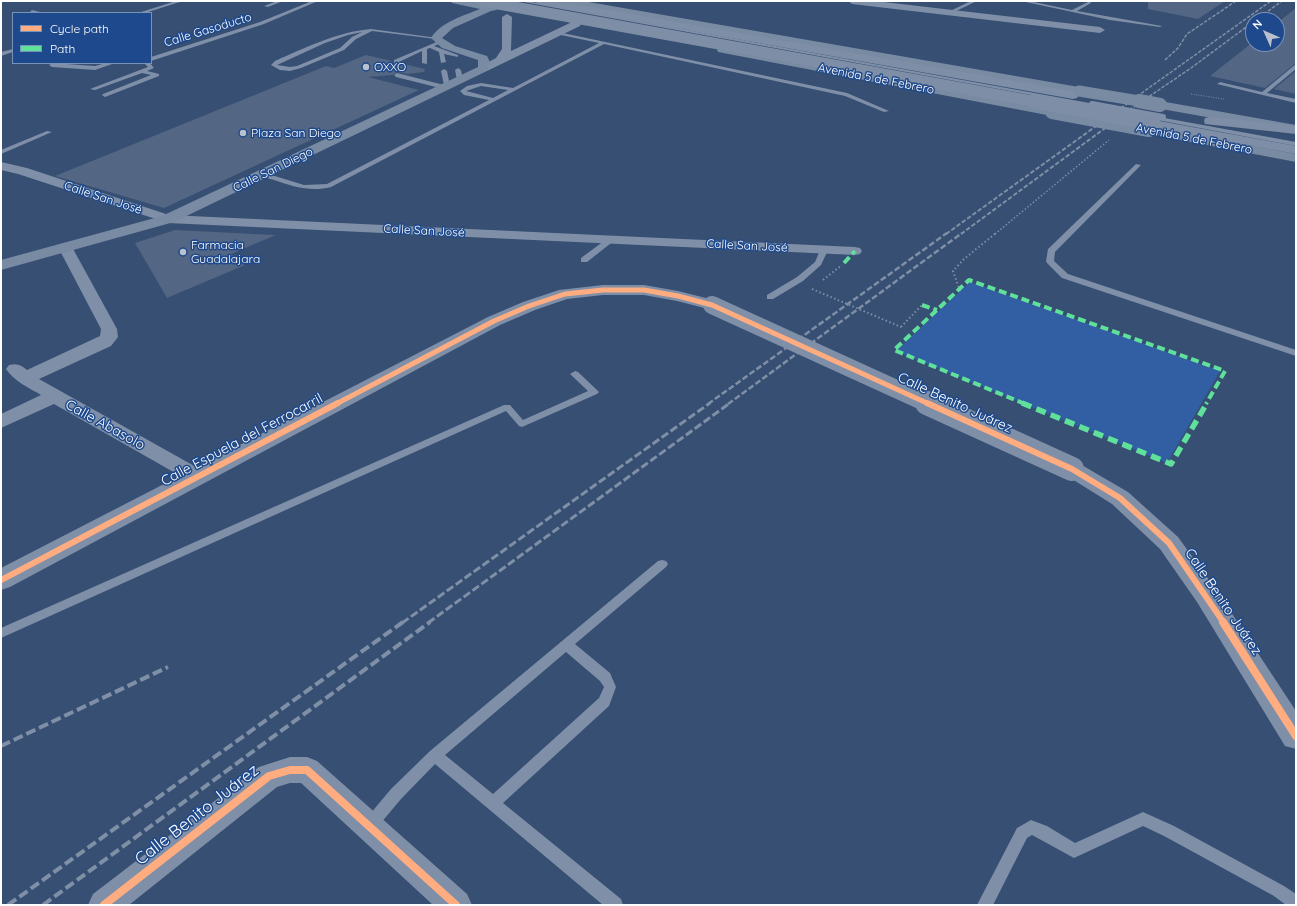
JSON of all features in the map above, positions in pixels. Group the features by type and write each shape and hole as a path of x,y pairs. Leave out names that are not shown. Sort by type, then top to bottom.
{"highway":[{"name":"Avenida 5 de Febrero","path":"482,1 797,57 1162,119 1199,120 1296,137"},
{"name":"Avenida 5 de Febrero","path":"539,1 1073,96 1296,151"},
{"path":"1199,120 1296,129"},
{"path":"1225,145 1296,151"}],"main road":[{"name":"Avenida 5 de Febrero","path":"455,1 508,5 576,24 1052,112 1296,129"},
{"name":"Avenida 5 de Febrero","path":"566,1 586,2 1079,91 1162,119 1225,145 1296,158"},
{"path":"483,69 483,58 456,55 434,45 439,32 473,15 508,5"},
{"name":"Calle San Diego","path":"1,265 168,220 446,87 459,75 483,69"}],"street":[{"path":"852,1 1100,30"},
{"path":"500,61 507,49 508,5"},
{"path":"563,18 733,52"},
{"name":"Calle San Diego","path":"483,69 576,24"},
{"name":"Calle San José","path":"1,166 22,171 168,220 855,251"},
{"name":"Calle Abasolo","path":"64,247 109,329 109,337 105,342 20,373 55,396 198,477"},
{"name":"Calle Benito Juárez","path":"494,321 529,306 565,294 603,290 644,290 678,296 712,305 1072,469 1120,498 1169,543 1206,595 1296,736"},
{"name":"Calle Espuela del Ferrocarril","path":"1,580 494,321"},
{"path":"1,422 55,396"},
{"name":"Calle Benito Juárez","path":"104,905 269,776 290,770 307,770 456,905"}],"lane":[{"path":"143,12 181,1"},
{"path":"266,6 281,1"},
{"name":"Calle Gasoducto","path":"152,59 262,24 316,1"},
{"path":"950,12 974,1"},
{"path":"1023,1 1160,26"},
{"path":"1073,11 1089,2"},
{"path":"508,5 1090,105 1296,144"},
{"path":"371,30 354,38 342,49 298,67 285,68 274,65 277,62 345,35 371,30 434,45 443,62"},
{"path":"558,33 847,95 886,111"},
{"path":"263,174 309,189 318,189 329,186 604,43"},
{"path":"397,65 396,61 411,57 434,45"},
{"path":"425,63 434,45"},
{"path":"1,49 12,50"},
{"path":"1,54 12,50"},
{"path":"52,65 95,68 109,64"},
{"path":"93,89 143,72 151,68 148,64"},
{"path":"1262,94 1296,66"},
{"path":"397,75 412,76 446,87 444,71"},
{"path":"105,95 157,75 143,72"},
{"path":"495,100 466,94 463,91 468,87 478,84 487,84 514,90"},
{"path":"1220,84 1296,102"},
{"path":"1162,119 1296,141"},
{"path":"1,152 49,132"},
{"path":"1138,164 1051,251 1050,261 1065,276 1296,353"},
{"path":"584,260 611,240"},
{"path":"770,297 800,279 818,262 824,250"},
{"path":"1,633 507,407 522,424 594,392 575,374"},
{"path":"368,826 396,794 436,755 662,564"},
{"path":"493,803 604,702 610,687 605,677 567,644"},
{"path":"436,755 615,905"},
{"path":"985,905 1022,833 1031,827 1042,831 1074,851 1143,819 1169,831 1238,868 1279,891 1296,903"}],"path":[{"path":"1190,94 1228,99"},
{"path":"960,291 953,271 964,259 1114,136"},
{"path":"823,280 844,264"},
{"path":"817,285 812,289 901,328 922,305"}],"shaded area":[{"path":"970,282 1220,371 1167,463 896,351"}],"building":[{"path":"1148,1 1225,1 1198,19 1148,9"},
{"path":"1296,8 1296,63 1265,88 1210,76 1245,48 1245,52 1285,52 1285,17"},
{"name":"Plaza San Diego","path":"366,55 392,61 394,66 400,67 400,63 425,69 424,72 407,74 397,72 393,75 368,77 419,90 164,208 55,176 326,66 334,68"},
{"path":"1296,71 1296,94 1274,89"},
{"path":"175,230 276,235 231,254 245,265 167,298 135,243"}],"railway":[{"path":"1165,60 1178,48 1187,34 1236,1"},
{"path":"1129,102 1271,1"},
{"path":"1267,12 1282,1"},
{"path":"1141,102 1191,68 1245,28"},
{"path":"946,234 1131,101"},
{"path":"961,234 1142,101"},
{"path":"708,404 947,233"},
{"path":"728,404 962,233"},
{"path":"402,623 710,403"},
{"path":"428,623 730,403"},
{"path":"8,905 403,622"},
{"path":"43,905 430,622"},
{"path":"1,746 168,667"}],"marked path":[{"path":"844,263 855,251"},
{"path":"969,280 1225,371 1171,464 894,350 969,280"},
{"path":"922,305 937,310"}],"cycle path":[{"path":"1,580 494,321 529,306 565,294 603,290 644,290 678,296 712,305 1072,469 1120,498 1169,543 1206,595 1296,736"},
{"path":"104,905 269,776 290,770 307,770 456,905"}],"place":[{"name":"OXXO","path":"366,67"},
{"name":"Plaza San Diego","path":"243,133"},
{"name":"Farmacia Guadalajara","path":"183,252"}]}
